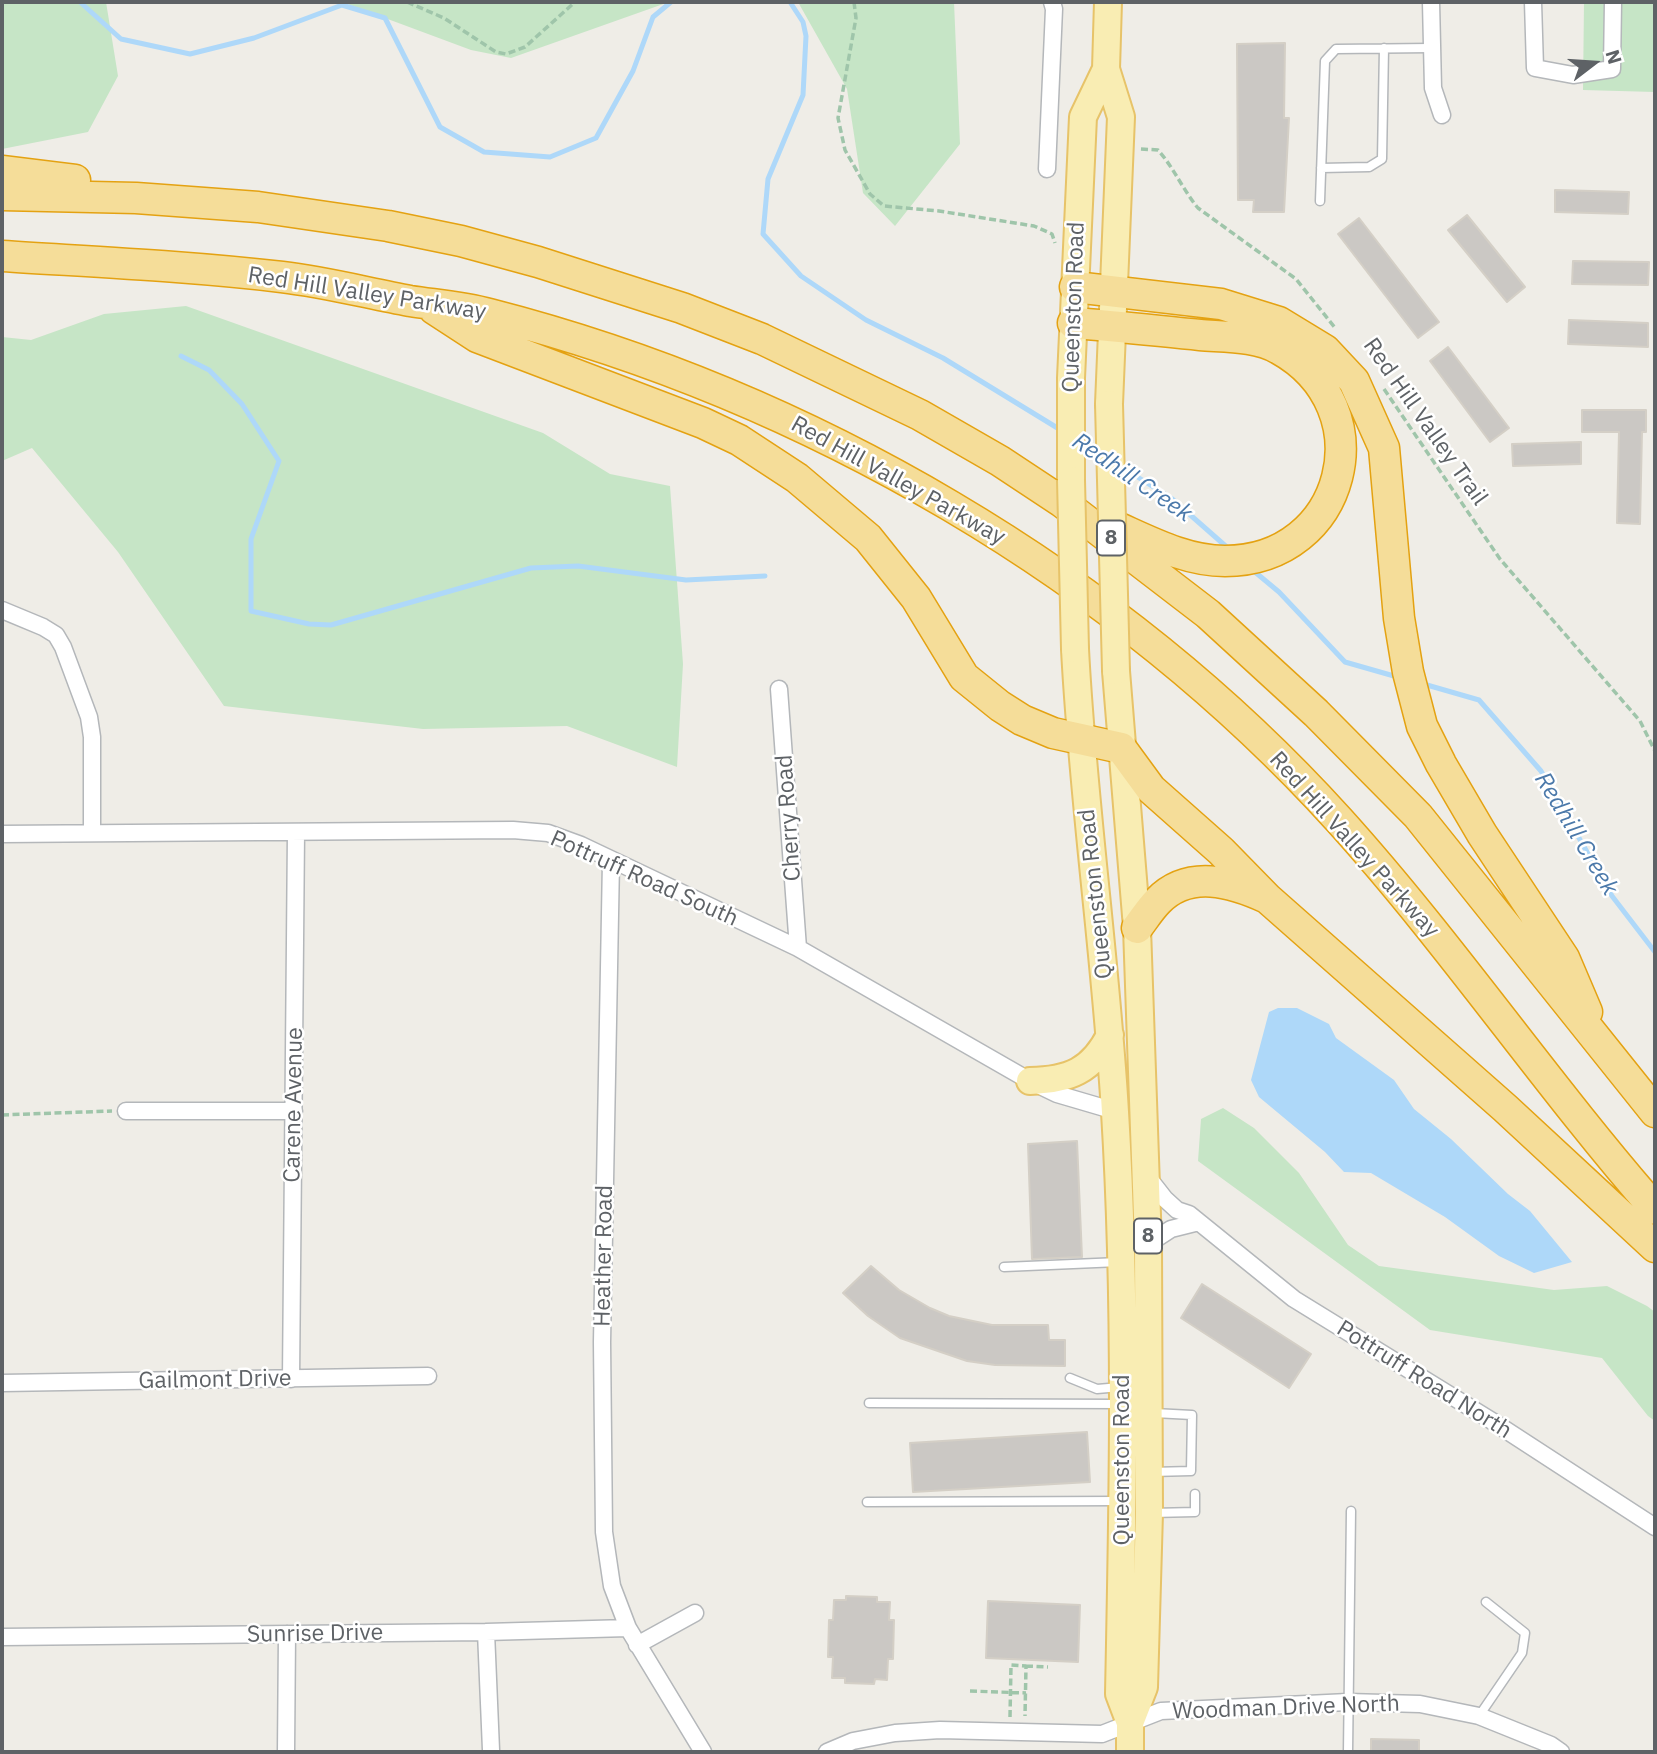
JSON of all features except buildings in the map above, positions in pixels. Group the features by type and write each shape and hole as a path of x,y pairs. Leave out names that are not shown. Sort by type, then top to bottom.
{"highway":[{"path":"2,171 76,181 114,197"},
{"path":"2,195 114,197 258,207 388,226 461,241 538,262 682,308 762,339 920,415 1000,461 1062,502 1208,614 1325,722 1418,816 1655,1112"},
{"name":"Red Hill Valley Parkway","path":"2,256 195,268 288,278 483,312 659,365 741,399 859,455 975,519 1072,585 1194,680 1267,747 1338,820 1477,985 1655,1209"},
{"path":"1075,287 1221,304 1279,322 1325,350 1353,381 1384,447 1399,618 1408,672 1422,726 1441,765 1482,834 1564,958 1603,1047"},
{"path":"426,303 477,337 703,423 739,440 797,478 868,538 889,563 916,598 964,677 1022,720 1053,733 1121,748 1151,789 1221,851 1267,898 1505,1108 1655,1247"},
{"path":"1062,502 1177,554 1207,559 1249,559 1282,547 1309,526 1325,509 1339,472 1339,429 1324,388 1304,365 1277,347 1233,338 1073,323"},
{"path":"1137,928 1158,900 1190,883 1223,881 1242,886 1267,898"}],"main road":[{"name":"Queenston Road","path":"1108,2 1106,69 1121,117 1109,404 1116,671 1137,928 1148,1244 1123,1501 1119,1694 1130,1723"},
{"name":"Queenston Road","path":"1106,69 1083,117 1071,378 1071,480 1080,740 1104,956 1132,1401 1148,1472 1143,1687 1130,1723 1130,1752"},
{"path":"1030,1082 1058,1079 1082,1069 1101,1053 1110,1035"}],"street":[{"path":"1047,169 1054,9 1052,2"},
{"path":"1431,2 1433,88 1442,115"},
{"path":"1534,2 1535,68 1573,75 1612,69 1613,2"},
{"path":"2,610 43,627 56,635 63,647 89,717 92,737 92,833"},
{"name":"Cherry Road","path":"779,689 798,948"},
{"name":"Pottruff Road South","path":"2,834 513,830 548,834 581,845 798,948 1030,1082 1057,1094 1115,1111"},
{"name":"Carene Avenue","path":"291,1379 296,832"},
{"name":"Heather Road","path":"611,861 602,1342 604,1532 612,1586 628,1628 703,1752"},
{"path":"126,1111 294,1111"},
{"name":"Pottruff Road North","path":"1146,1175 1177,1210 1189,1214 1294,1299 1492,1421 1655,1527"},
{"path":"1148,1244 1171,1230 1199,1222"},
{"name":"Gailmont Drive","path":"2,1383 428,1376"},
{"path":"637,1644 695,1614"},
{"name":"Sunrise Drive","path":"2,1637 628,1628"},
{"path":"486,1632 491,1750"},
{"path":"286,1752 287,1634"},
{"name":"Woodman Drive North","path":"827,1752 853,1741 895,1733 940,1730 1102,1734 1161,1711 1348,1702 1420,1704 1479,1716 1559,1752"}],"lane":[{"path":"1321,168 1369,167 1382,159 1384,48"},
{"path":"1320,201 1325,61 1336,49 1431,48"},
{"path":"1004,1267 1122,1262"},
{"path":"1070,1378 1132,1401 1192,1415 1191,1471 1148,1472"},
{"path":"869,1404 1132,1401"},
{"path":"1149,1513 1195,1512 1195,1494"},
{"path":"867,1502 1123,1501"},
{"path":"1348,1752 1351,1511"},
{"path":"1479,1716 1522,1653 1525,1633 1486,1602"}],"path":[{"path":"407,2 444,18 496,52 506,54 525,47 575,2"},
{"path":"854,2 856,18 838,118 845,150 870,194 884,206 939,211 1034,226"},
{"name":"Red Hill Valley Trail","path":"1138,149 1158,150 1198,208 1296,279 1339,333"},
{"name":"Red Hill Valley Trail","path":"1382,386 1500,559 1640,721 1655,751"},
{"path":"2,1115 126,1111"},
{"path":"1017,1732 1010,1693 1011,1665 1048,1667"},
{"path":"1017,1732 1026,1693 1026,1665"},
{"path":"970,1691 1026,1693"}],"green space":[{"path":"2,2 106,2 118,76 88,132 2,149"},
{"path":"342,2 669,2 511,58 471,50"},
{"path":"798,2 954,2 960,144 895,226 863,193 847,89"},
{"path":"1584,2 1655,2 1655,92 1583,90"},
{"path":"186,306 543,433 610,474 670,486 683,664 677,767 567,726 423,729 224,706 118,552 32,448 2,461 2,337 31,340 104,314"},
{"path":"1223,1108 1254,1128 1299,1173 1348,1245 1379,1266 1554,1290 1607,1286 1647,1306 1655,1312 1655,1421 1648,1416 1602,1358 1430,1330 1198,1161 1201,1119"}],"water":[{"path":"1278,1008 1297,1008 1329,1024 1336,1038 1394,1080 1414,1109 1530,1211 1572,1262 1534,1273 1499,1256 1445,1217 1371,1173 1344,1172 1325,1152 1259,1097 1251,1080 1269,1012"}],"waterway":[{"name":"Redhill Creek","path":"80,2 121,39 190,54 254,38 342,5 385,18 440,127 484,152 550,157 596,138 633,71 653,17 671,2"},
{"name":"Redhill Creek","path":"790,2 803,22 806,36 803,95 768,179 763,234 801,276 866,320 943,358 1064,432"},
{"path":"181,356 209,370 242,404 279,461 251,539 251,611 309,624 331,625 531,568 578,566 686,580 765,576"},
{"name":"Redhill Creek","path":"1078,441 1102,456"},
{"name":"Redhill Creek","path":"1120,466 1171,498 1229,549"},
{"name":"Redhill Creek","path":"1249,567 1279,592 1345,662 1401,678"},
{"name":"Redhill Creek","path":"1420,683 1479,700 1541,771 1612,896 1655,952"}]}
